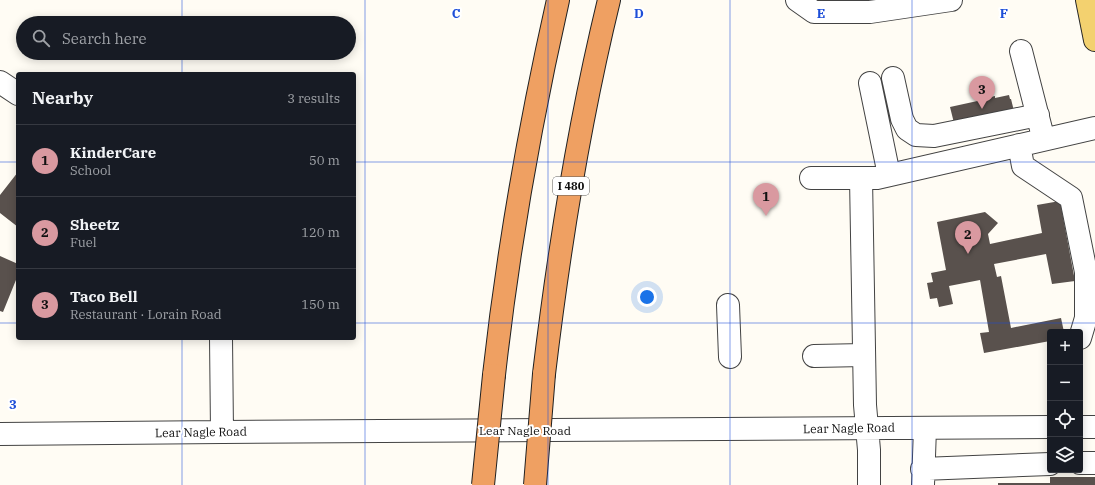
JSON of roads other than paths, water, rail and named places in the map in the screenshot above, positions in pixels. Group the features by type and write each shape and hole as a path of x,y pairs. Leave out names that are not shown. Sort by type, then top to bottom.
{"highway":[{"path":"547,48 552,0"},
{"path":"483,485 494,375 511,242 547,48 558,0"},
{"name":"I 480","path":"535,485 544,374 569,195 593,68 609,0"}],"main road":[{"path":"1087,0 1095,40"}],"street":[{"path":"798,0 814,12 870,12 951,0"},
{"path":"1021,51 1044,139"},
{"path":"893,78 902,119 907,129 916,135 934,136 1038,115"},
{"path":"0,82 16,93"},
{"path":"870,83 889,175"},
{"path":"811,178 877,178 1095,128"},
{"path":"1019,145 1024,166 1071,198 1086,272 1086,318 1083,329"},
{"path":"861,178 864,405 869,450 869,485"},
{"path":"728,305 730,357"},
{"path":"221,340 222,432"},
{"path":"814,356 864,355"},
{"name":"Lear Nagle Road","path":"0,434 1047,427"},
{"path":"1083,427 1095,427"},
{"path":"925,428 922,477 1047,464"},
{"path":"1083,463 1095,463"}],"place":[{"name":"Taco Bell","path":"982,109"},
{"name":"KinderCare","path":"766,216"},
{"name":"Sheetz","path":"968,254"}]}
